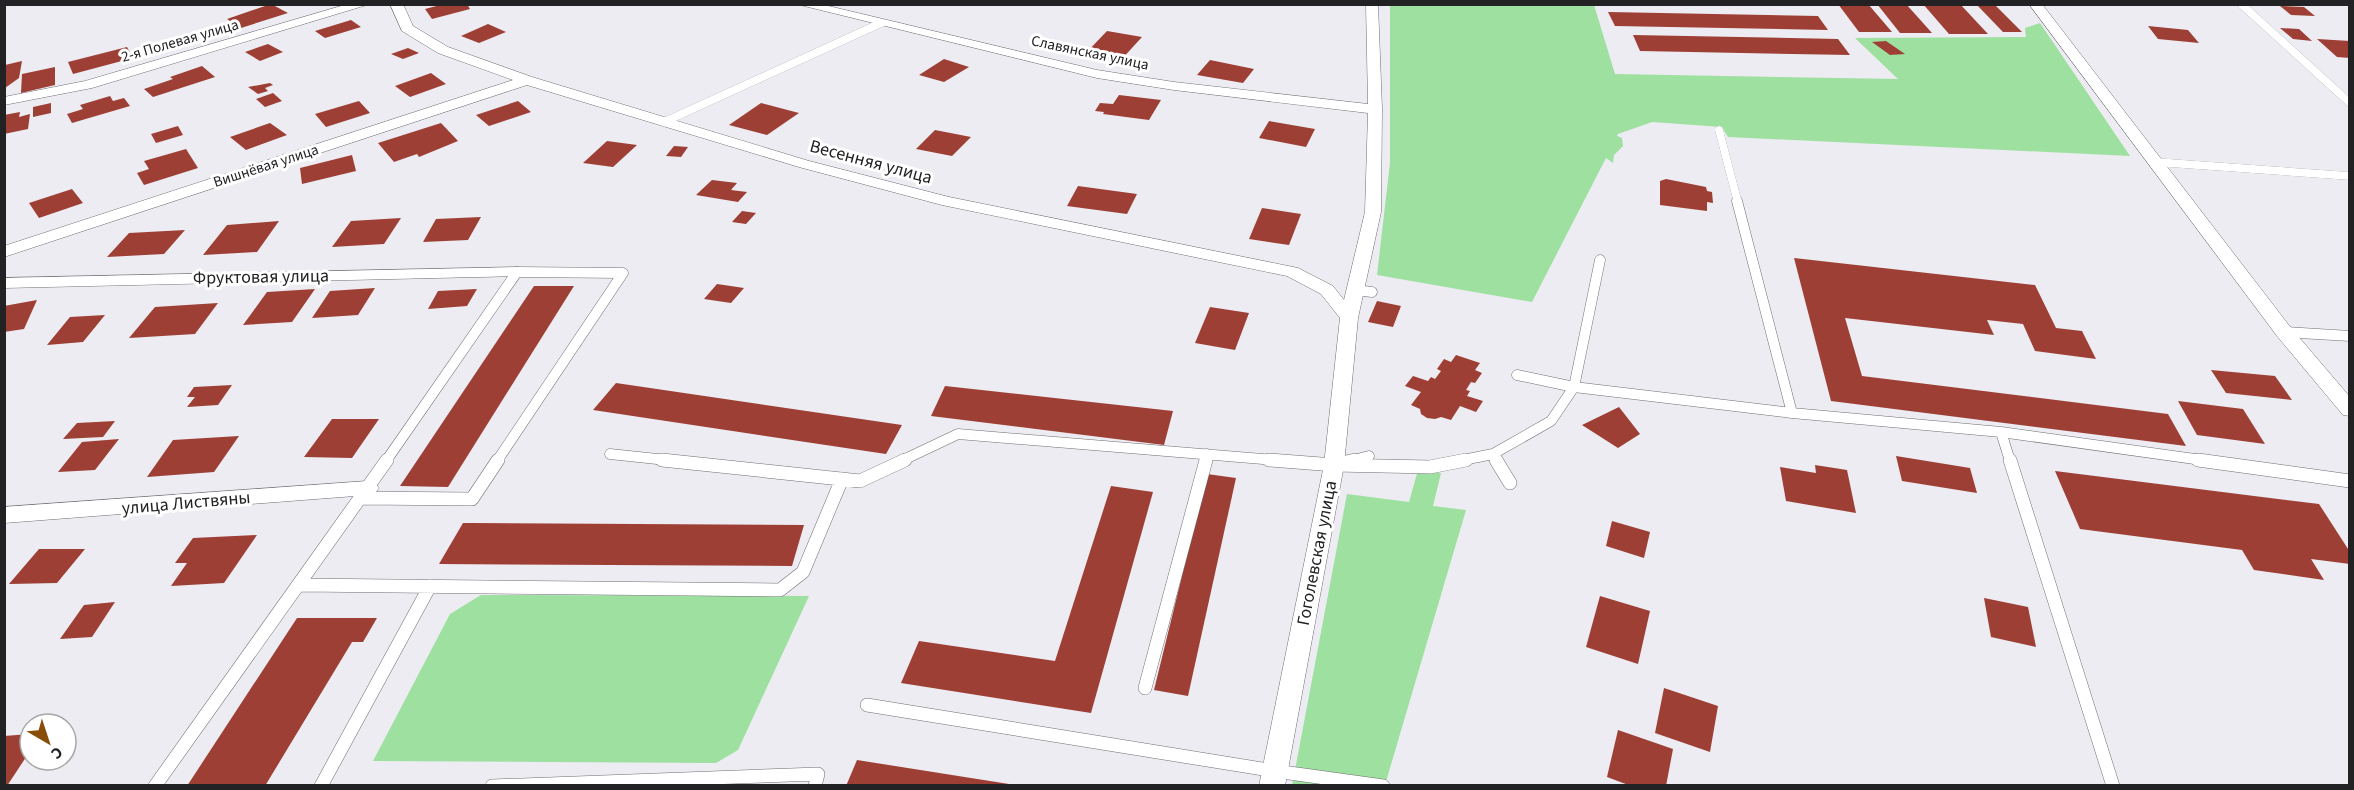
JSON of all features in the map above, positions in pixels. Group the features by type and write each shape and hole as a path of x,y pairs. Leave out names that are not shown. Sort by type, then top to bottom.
{"street":[{"name":"2-я Полевая улица","path":"4,101 87,85 364,4"},
{"name":"Весенняя улица","path":"396,4 407,28 443,50 527,80 804,164 948,202 1292,272 1327,290 1349,318"},
{"name":"Славянская улица","path":"802,4 1097,74 1174,86 1375,110"},
{"name":"Гоголевская улица","path":"1273,778 1334,465 1349,318 1373,212 1375,110 1372,4"},
{"path":"2035,4 2284,332 2349,410"},
{"name":"Вишнёвая улица","path":"4,252 527,80"},
{"name":"Фруктовая улица","path":"4,283 517,272"},
{"name":"улица Листвяны","path":"4,515 363,493"}],"lane":[{"path":"2241,4 2349,103"},
{"path":"664,122 881,23"},
{"path":"1719,130 1792,413"},
{"path":"2155,162 2349,176"},
{"path":"610,454 860,481 958,434 1334,465 1430,467 1493,454 1551,421 1574,387 1600,260"},
{"path":"155,786 301,585 363,493 517,272 622,273 472,499 363,493"},
{"path":"1355,290 1372,292"},
{"path":"2284,332 2349,336"},
{"path":"1517,375 1574,387 1792,413 2001,432 2349,481"},
{"path":"2001,432 2113,786"},
{"path":"1145,688 1207,454"},
{"path":"1493,454 1510,483"},
{"path":"1334,465 1369,456"},
{"path":"301,585 780,590 803,572 842,479"},
{"path":"321,786 430,586"},
{"path":"867,705 1273,778 1383,786"},
{"path":"492,786 818,774 815,786"}],"green space":[{"path":"1390,5 1594,5 1615,74 1898,79 1855,38 2026,37 2025,28 2040,23 2130,156 1728,137 1722,127 1652,122 1618,134 1617,136 1622,138 1623,146 1614,155 1613,163 1606,158 1532,302 1377,275 1390,163"},
{"path":"1418,470 1441,473 1433,506 1466,510 1385,785 1292,786 1347,494 1409,502"},
{"path":"481,595 809,596 738,750 716,763 373,761 450,614"}],"building":[{"path":"271,4 288,13 241,28 227,19"},
{"path":"444,4 467,4 470,9 432,19 425,9"},
{"path":"1838,4 1868,4 1892,32 1859,32"},
{"path":"1877,4 1906,4 1932,33 1900,33"},
{"path":"1923,4 1960,4 1988,34 1949,34"},
{"path":"1976,4 1994,4 2022,32 2003,32"},
{"path":"2280,6 2304,7 2315,16 2291,15"},
{"path":"1608,12 1818,16 1828,30 1615,26"},
{"path":"351,20 361,27 325,38 315,31"},
{"path":"488,24 506,32 479,43 461,36"},
{"path":"2148,26 2188,30 2199,43 2158,39"},
{"path":"2280,28 2299,29 2312,41 2293,39"},
{"path":"1107,31 1142,37 1120,61 1085,54"},
{"path":"1633,35 1838,39 1850,55 1640,51"},
{"path":"2317,39 2350,41 2350,58 2337,57"},
{"path":"1886,41 1905,54 1890,55 1872,42"},
{"path":"268,44 283,52 260,61 245,52"},
{"path":"127,47 133,58 73,74 68,62"},
{"path":"408,48 419,53 403,59 391,54"},
{"path":"944,59 969,67 944,82 919,75"},
{"path":"1210,60 1254,69 1243,83 1197,75"},
{"path":"22,61 19,78 5,88 5,65"},
{"path":"202,66 215,77 153,97 144,89 173,79 170,77"},
{"path":"55,67 55,85 21,93 22,74"},
{"path":"431,73 446,84 410,97 395,86"},
{"path":"270,83 273,85 265,88 268,91 258,94 248,87"},
{"path":"273,93 282,101 265,107 256,99"},
{"path":"1119,95 1161,100 1149,120 1095,111 1100,103 1113,104"},
{"path":"110,96 113,101 124,98 130,106 72,123 67,114 83,109 80,105"},
{"path":"359,101 370,113 326,127 315,114"},
{"path":"518,101 531,112 489,126 476,115"},
{"path":"51,103 51,113 33,117 33,107"},
{"path":"761,103 799,113 767,135 729,125"},
{"path":"20,112 19,117 30,114 28,129 4,134 4,115"},
{"path":"1269,121 1315,129 1306,147 1259,138"},
{"path":"270,123 287,135 246,150 230,137"},
{"path":"441,123 458,141 419,157 417,154 394,162 378,143"},
{"path":"178,126 183,135 156,143 151,134"},
{"path":"935,130 971,137 952,156 916,149"},
{"path":"607,141 637,145 613,167 583,163"},
{"path":"674,146 688,147 681,157 666,156"},
{"path":"186,149 198,168 144,185 137,173 149,169 144,161"},
{"path":"352,155 356,171 302,184 300,168"},
{"path":"1666,179 1706,187 1707,191 1712,192 1713,203 1707,202 1707,211 1660,205 1660,181"},
{"path":"712,180 737,183 731,190 747,192 738,202 696,195"},
{"path":"1078,186 1137,194 1127,214 1067,206"},
{"path":"72,189 83,203 39,218 29,203"},
{"path":"1262,208 1301,214 1289,245 1249,239"},
{"path":"742,211 756,213 746,224 732,222"},
{"path":"481,217 468,240 423,242 436,219"},
{"path":"401,218 384,244 332,247 351,221"},
{"path":"279,221 257,252 203,255 227,225"},
{"path":"185,230 164,254 107,257 129,233"},
{"path":"1794,258 2035,285 2056,328 2082,331 2096,359 2035,351 2023,324 1987,320 1994,335 1845,318 1862,376 2168,414 2186,446 1831,401"},
{"path":"717,284 744,288 731,303 704,299"},
{"path":"534,286 574,286 448,487 400,486"},
{"path":"375,288 358,315 312,318 330,291"},
{"path":"315,289 292,322 243,325 267,292"},
{"path":"477,289 467,306 428,309 438,291"},
{"path":"37,300 24,329 4,332 4,306"},
{"path":"1377,301 1401,306 1393,327 1368,322"},
{"path":"218,303 195,334 129,338 155,307"},
{"path":"1210,307 1249,313 1235,350 1195,343"},
{"path":"105,315 83,342 47,345 70,317"},
{"path":"1456,355 1480,363 1475,370 1482,373 1475,383 1471,382 1466,390 1470,391 1467,396 1483,401 1476,412 1460,406 1451,420 1441,417 1427,418 1421,414 1420,409 1411,405 1421,392 1405,386 1413,376 1428,381 1431,377 1435,379 1441,371 1437,369 1444,359 1451,362"},
{"path":"2211,370 2275,376 2292,400 2226,393"},
{"path":"616,383 902,425 886,454 593,410"},
{"path":"232,385 218,405 187,407 195,397 187,397 194,387"},
{"path":"945,386 1173,411 1164,445 931,416"},
{"path":"2178,401 2243,409 2265,444 2197,435"},
{"path":"1619,407 1640,434 1618,448 1582,425"},
{"path":"332,419 379,419 352,458 304,457"},
{"path":"115,421 103,437 63,439 77,423"},
{"path":"239,436 214,472 147,477 173,440"},
{"path":"119,439 95,470 58,472 82,442"},
{"path":"1896,456 1970,468 1977,493 1902,481"},
{"path":"1815,465 1847,470 1856,513 1786,501 1780,467 1816,473"},
{"path":"2055,471 2319,504 2350,552 2350,564 2311,559 2324,580 2254,570 2242,550 2080,529"},
{"path":"1207,474 1236,478 1188,696 1154,690"},
{"path":"1111,486 1153,492 1091,713 901,683 919,641 1055,661"},
{"path":"1612,521 1650,532 1644,558 1606,546"},
{"path":"463,523 804,525 792,566 439,564"},
{"path":"257,535 224,583 171,586 187,563 175,563 193,538"},
{"path":"39,549 85,549 57,583 9,584"},
{"path":"1600,596 1650,611 1638,664 1586,647"},
{"path":"1984,598 2028,607 2036,647 1991,637"},
{"path":"115,602 92,637 60,639 84,605"},
{"path":"297,618 377,618 363,642 352,642 265,786 187,786"},
{"path":"1664,688 1718,706 1710,752 1655,733"},
{"path":"1618,730 1673,749 1666,786 1631,786 1607,777"},
{"path":"18,735 18,769 7,786 4,786 4,736"},
{"path":"857,760 1009,784 1008,786 846,786"}]}
